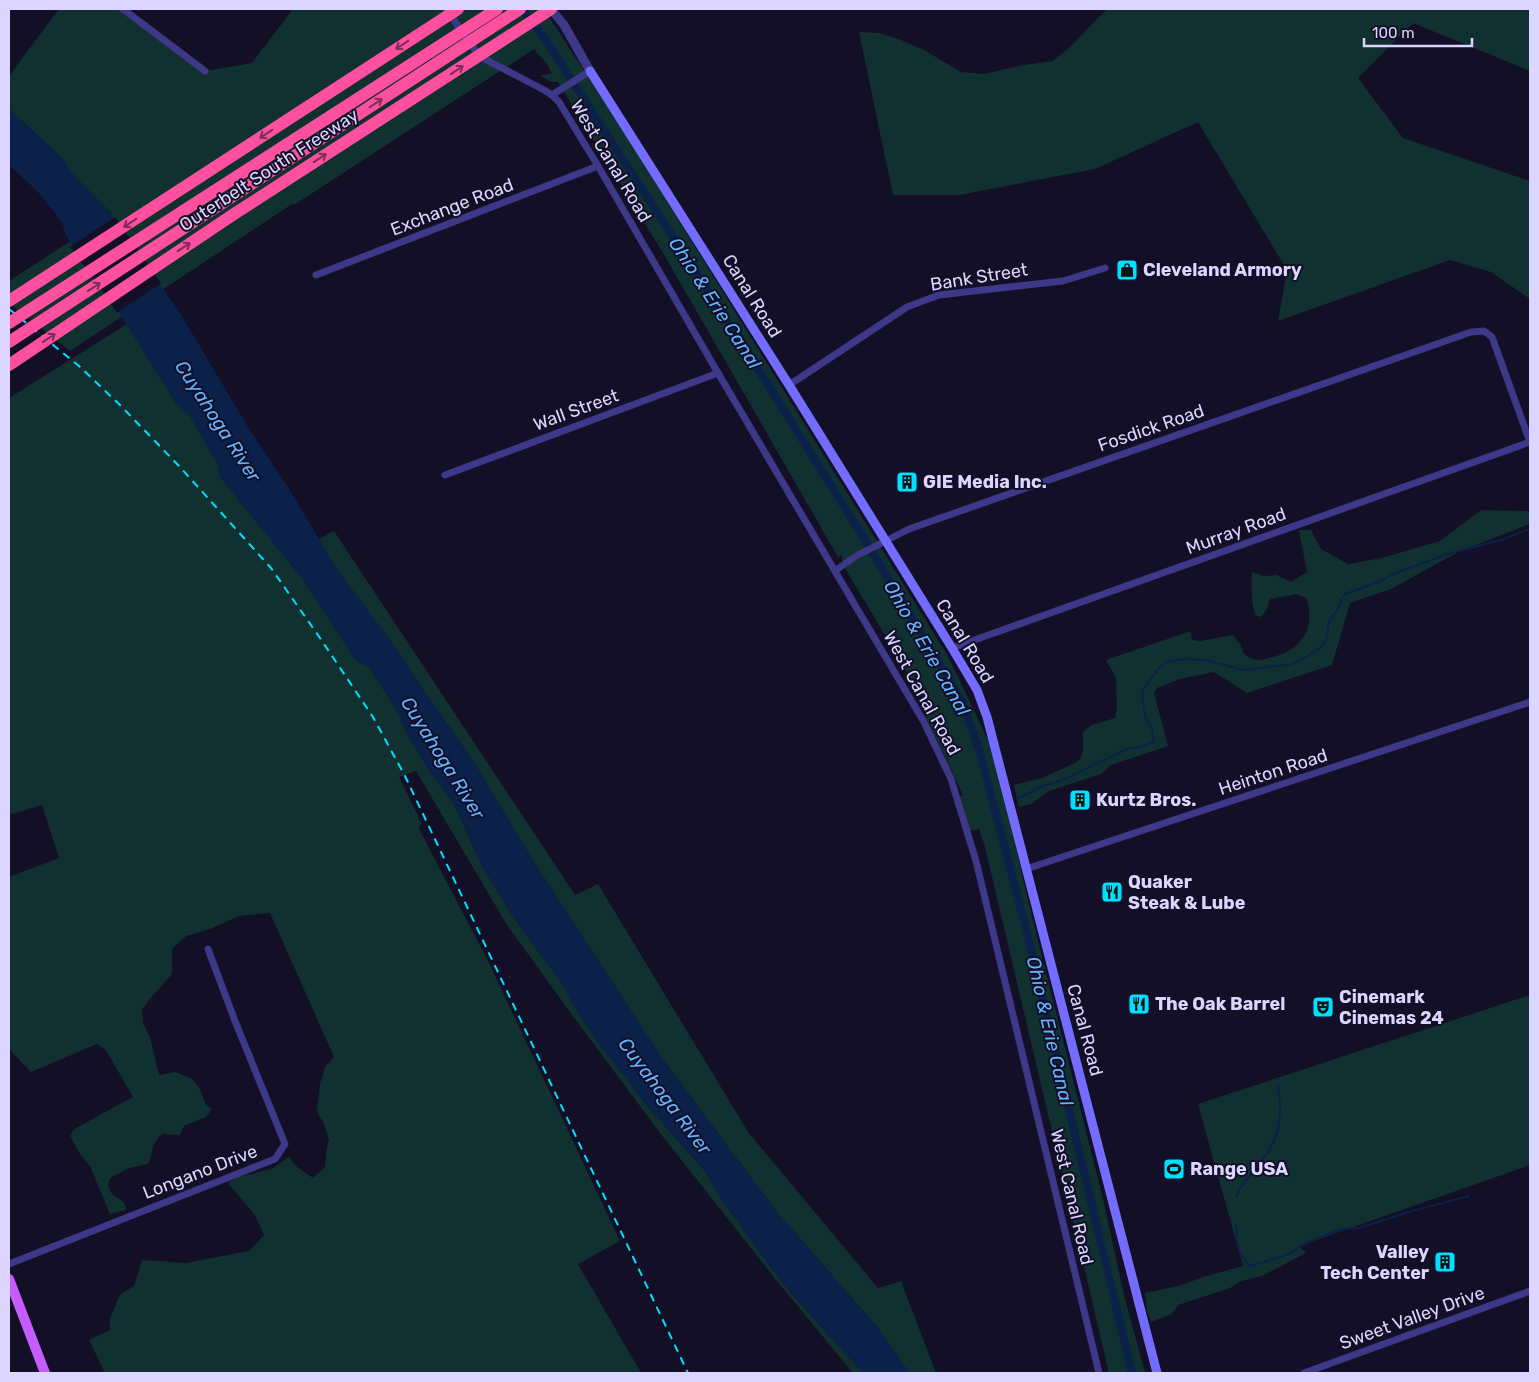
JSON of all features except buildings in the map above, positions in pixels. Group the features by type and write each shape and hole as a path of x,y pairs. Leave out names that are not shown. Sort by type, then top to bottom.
{"highway":[{"name":"Outerbelt South Freeway","path":"9,301 458,9"},
{"path":"9,323 497,9"},
{"path":"9,342 520,9"},
{"name":"Outerbelt South Freeway","path":"9,365 234,214 551,9"}],"main road":[{"name":"Canal Road","path":"590,71 789,385 977,690 988,717 1157,1373"},
{"path":"9,1279 45,1373"}],"street":[{"path":"123,9 205,71"},
{"name":"West Canal Road","path":"446,9 481,57 552,95 564,109 718,373 836,570 926,727 944,763 961,809 978,867 1099,1373"},
{"name":"Canal Road","path":"551,9 564,25 590,71"},
{"name":"West Canal Road","path":"552,95 590,71"},
{"name":"Exchange Road","path":"316,275 598,166"},
{"name":"Bank Street","path":"789,385 907,307 939,295 1063,281 1105,268"},
{"name":"Fosdick Road","path":"836,570 875,545 909,529 1471,332 1484,331 1492,337 1530,442"},
{"name":"Wall Street","path":"445,475 718,373"},
{"name":"Murray Road","path":"952,648 1530,442"},
{"name":"Heinton Road","path":"1026,869 1530,702"},
{"name":"Longano Drive","path":"9,1264 275,1159 284,1144 208,949"},
{"name":"Sweet Valley Drive","path":"1304,1373 1530,1291"}],"green space":[{"path":"59,9 123,9 205,71 252,63 293,9 543,9 548,15 639,156 949,658 993,751 1031,913 1103,1199 1124,1295 1145,1373 1109,1373 985,847 979,829 968,831 958,797 963,795 925,715 930,711 845,568 841,555 838,557 666,258 558,82 552,82 540,76 552,73 547,64 534,49 294,205 292,204 70,351 9,303 9,281 112,214 70,172 63,159 9,109 9,76"},
{"path":"1107,9 1530,9 1530,71 1413,23 1358,78 1403,138 1530,181 1530,299 1491,272 1450,260 1278,321 1287,270 1198,122 1095,169 959,195 893,195 859,32 879,33 901,40 924,50 961,72 984,74 1053,61 1070,47"},
{"path":"127,324 176,403 191,417 218,465 221,478 302,578 355,659 370,669 395,707 408,735 425,764 454,804 480,862 513,917 566,989 591,1033 649,1108 704,1170 723,1201 791,1293 863,1373 853,1373 781,1286 660,1133 570,1012 507,925 416,771 399,777 422,824 418,827 489,963 620,1241 578,1264 641,1373 105,1373 89,1340 110,1330 110,1318 120,1295 134,1286 142,1260 186,1263 249,1251 264,1235 255,1215 228,1183 238,1177 271,1169 289,1157 297,1167 313,1178 325,1167 329,1140 324,1124 317,1112 320,1084 325,1067 334,1057 270,913 239,916 210,929 186,936 172,949 172,974 142,1010 143,1023 150,1037 159,1075 176,1072 192,1079 199,1087 206,1105 212,1109 206,1117 184,1126 180,1135 162,1134 154,1146 148,1164 129,1168 110,1178 108,1186 110,1191 125,1204 126,1210 110,1214 90,1166 80,1154 70,1136 74,1129 133,1097 106,1050 97,1044 31,1072 9,1049 9,877 59,858 42,805 9,815 9,398"},
{"path":"1481,510 1530,511 1530,524 1460,551 1391,589 1350,603 1332,665 1247,693 1214,672 1180,679 1157,688 1154,693 1168,746 1111,765 1101,774 1049,791 1031,804 1019,807 1014,785 1042,778 1075,763 1081,758 1083,732 1092,725 1115,718 1117,708 1116,678 1106,660 1191,631 1192,640 1200,641 1233,635 1240,644 1244,654 1256,660 1283,654 1299,643 1308,627 1310,618 1306,598 1296,594 1270,599 1267,609 1261,617 1255,615 1251,588 1252,572 1264,576 1277,575 1291,582 1307,572 1299,530 1311,530 1321,549 1348,564 1382,558 1440,541"},
{"path":"334,531 575,895 598,884 748,1132 878,1288 901,1281 936,1373 909,1373 878,1328 776,1211 661,1057 530,856 473,761 398,651 335,567 319,539"},
{"path":"1530,995 1530,1165 1299,1246 1306,1253 1262,1276 1241,1281 1230,1288 1178,1305 1172,1314 1151,1322 1147,1311 1145,1293 1182,1285 1243,1266 1198,1104"}],"water":[{"name":"Cuyahoga River","path":"9,109 63,159 71,172 107,209 180,313 248,427 288,487 335,566 398,651 473,761 530,856 661,1057 776,1211 878,1328 909,1373 863,1373 791,1293 723,1201 704,1170 649,1108 591,1033 566,989 513,917 480,862 454,804 425,764 408,735 395,707 370,669 355,659 302,578 221,478 218,465 191,417 176,403 101,284 66,236 62,222 38,192 9,165"}],"pier":[{"path":"115,217 161,283 117,313 70,247"}],"waterway":[{"name":"Ohio & Erie Canal","path":"522,9 543,36 750,356 865,540 962,701 980,753 1026,929 1132,1373"},
{"path":"1017,799 1043,786 1065,779 1127,749 1144,746 1154,741 1152,729 1146,719 1142,698 1143,690 1160,666 1169,661 1185,659 1205,660 1245,670 1292,664 1321,647 1327,639 1329,621 1345,594 1451,553 1501,540 1530,529"},
{"path":"1236,1197 1244,1182 1273,1144 1280,1116 1278,1084"},
{"path":"1236,1225 1241,1253 1250,1266 1287,1255 1311,1240 1345,1228 1359,1228 1412,1211 1469,1196"}],"railway":[{"path":"9,309 79,366 121,406 179,466 271,568 373,717 405,776 688,1373"}],"place":[{"name":"Cleveland Armory","path":"1127,270"},
{"name":"GIE Media Inc.","path":"907,482"},
{"name":"Kurtz Bros.","path":"1080,800"},
{"name":"Quaker Steak & Lube","path":"1112,892"},
{"name":"The Oak Barrel","path":"1139,1004"},
{"name":"Cinemark Cinemas 24","path":"1323,1007"},
{"name":"Range USA","path":"1174,1169"},
{"name":"Valley Tech Center","path":"1445,1262"}]}
